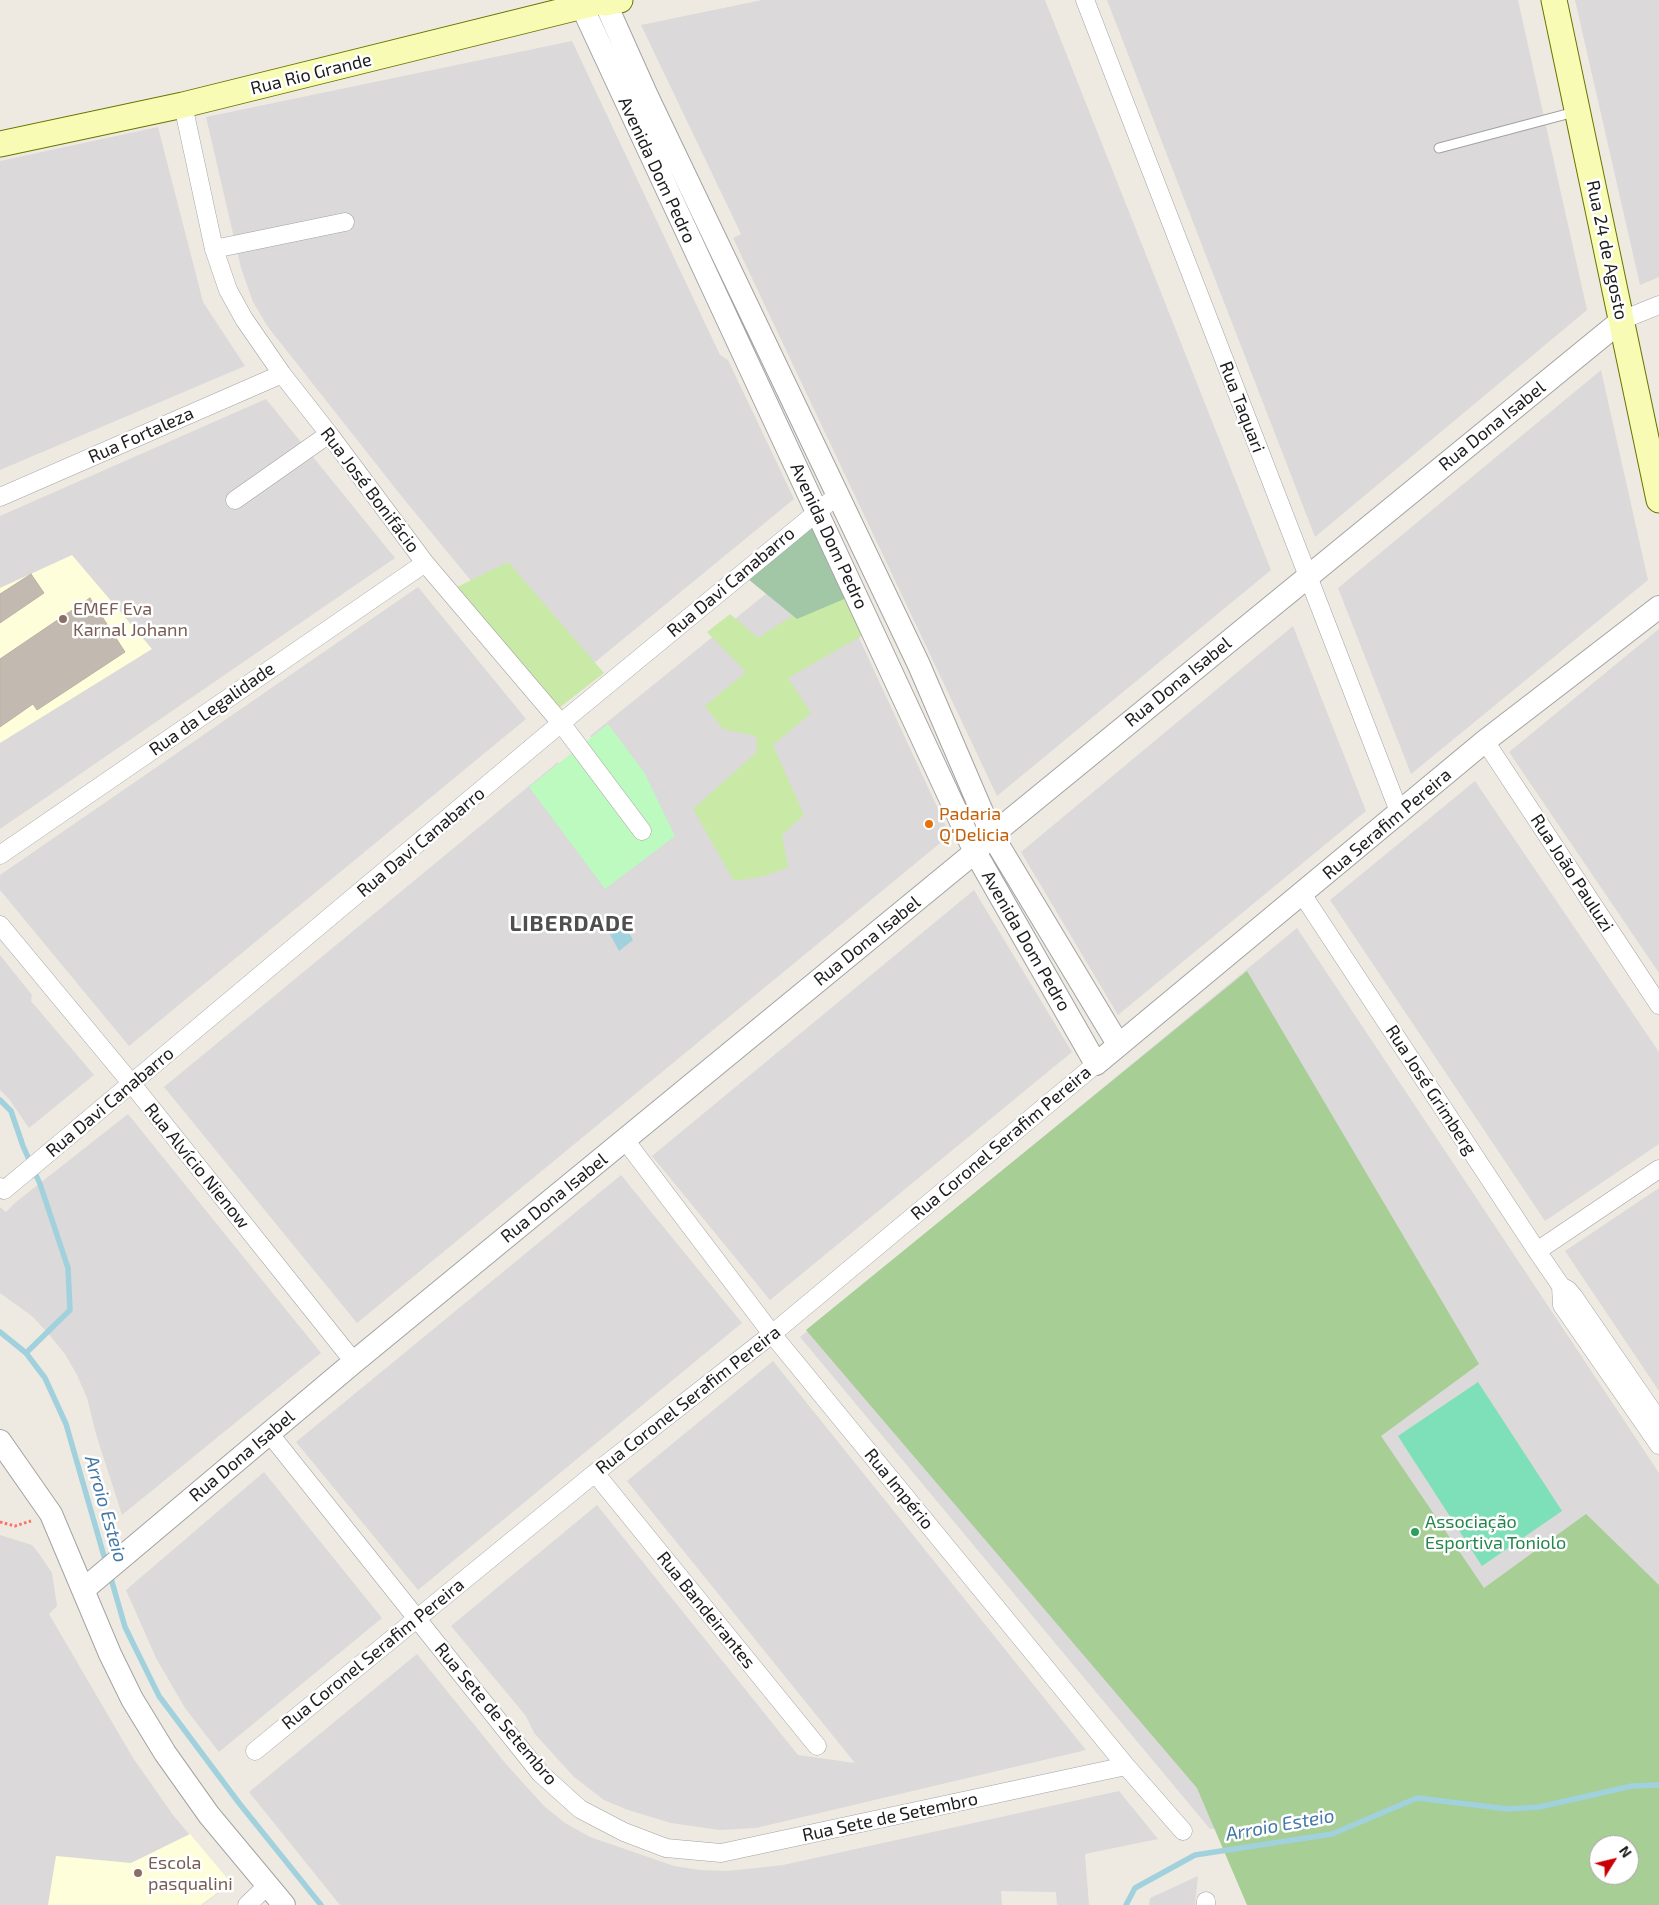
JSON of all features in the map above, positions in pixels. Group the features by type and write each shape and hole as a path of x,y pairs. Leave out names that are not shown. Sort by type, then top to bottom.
{"main road":[{"name":"Rua 24 de Agosto","path":"1554,0 1659,500"},
{"name":"Rua Rio Grande","path":"0,144 184,105 598,2"}],"street":[{"name":"Rua Taquari","path":"1085,0 1400,814"},
{"name":"Avenida Dom Pedro","path":"598,2 688,178 838,494 919,666 992,835 1118,1044"},
{"name":"Avenida Dom Pedro","path":"598,2 626,105 707,274 975,852 1096,1064"},
{"path":"626,105 647,96"},
{"name":"Rua José Bonifácio","path":"184,105 214,249 228,290 244,319 282,374 425,563 561,723 642,830"},
{"path":"666,189 688,178"},
{"path":"214,249 345,222"},
{"path":"707,274 729,266"},
{"name":"Rua Dona Isabel","path":"91,1584 354,1362 975,852 992,835 1622,320 1659,305"},
{"path":"746,359 768,347"},
{"name":"Rua Fortaleza","path":"0,497 282,374"},
{"path":"786,444 808,432"},
{"path":"235,500 329,434"},
{"name":"Rua Davi Canabarro","path":"2,1189 41,1160 561,723 838,494"},
{"name":"Rua da Legalidade","path":"0,855 425,563"},
{"path":"854,591 878,580"},
{"name":"Rua Serafim Pereira","path":"1118,1044 1400,814 1485,742 1659,607"},
{"path":"895,678 919,666"},
{"name":"Rua João Pauluzi","path":"1485,742 1659,1004"},
{"path":"934,764 957,753"},
{"name":"Rua José Grimberg","path":"1302,894 1537,1251 1561,1286 1574,1297 1659,1421"},
{"name":"Rua Alvício Nienow","path":"0,925 132,1084 354,1362"},
{"name":"Rua Coronel Serafim Pereira","path":"255,1750 595,1473 772,1334 1118,1044"},
{"name":"Rua Império","path":"625,1140 772,1334 1126,1766 1183,1831"},
{"path":"1537,1251 1659,1169"},
{"name":"Rua José Grimberg","path":"1561,1286 1562,1305 1659,1445"},
{"name":"Rua Sete de Setembro","path":"269,1433 540,1773 580,1809 624,1832 666,1848 721,1853 1126,1766"},
{"path":"0,1441 51,1514 91,1584 94,1620 128,1692 160,1746 209,1815 284,1905"},
{"name":"Rua Bandeirantes","path":"595,1473 817,1746"},
{"path":"247,1905 267,1886"}],"lane":[{"path":"1440,148 1567,114 1578,113"}],"path":[{"path":"0,1522 15,1526 51,1514"}],"shaded area":[{"path":"762,0 1045,0 1271,570 997,796 733,238 741,234 641,25"},
{"path":"1107,0 1518,0 1587,310 1315,537"},
{"path":"1575,0 1659,0 1659,277 1640,285"},
{"path":"572,41 720,355 728,360 794,499 561,690 403,498 268,327 253,302 241,268 206,117"},
{"path":"158,127 203,302 245,366 0,470 0,161"},
{"path":"1601,370 1648,580 1411,774 1338,588"},
{"path":"266,399 395,558 0,829 0,516"},
{"path":"820,518 856,594 797,619 748,579"},
{"path":"819,551 950,835 357,1323 164,1087 558,762 602,818 667,829 590,736"},
{"name":"EMEF Eva Karnal Johann","path":"72,555 152,649 0,743 0,588"},
{"path":"418,587 526,719 129,1046 0,890 0,875"},
{"path":"1293,626 1366,811 1118,1015 1021,852"},
{"path":"1659,629 1659,973 1509,752"},
{"path":"1475,781 1659,1052 1659,1144 1545,1221 1330,900"},
{"path":"974,890 1072,1052 770,1300 652,1156"},
{"path":"1297,928 1659,1473 1659,1755 1264,1827 1210,1829 800,1337"},
{"path":"0,955 32,995 31,1001 94,1075 29,1128 9,1099 0,1090"},
{"path":"128,1114 321,1353 122,1515 96,1434 87,1398 77,1375 65,1354 32,1316 0,1293 0,1207 6,1212 16,1202"},
{"path":"621,1175 742,1323 418,1590 296,1442"},
{"path":"1659,1188 1659,1391 1565,1251"},
{"path":"773,1361 1086,1750 756,1828 719,1830 671,1823 628,1810 604,1800 574,1777 534,1733 526,1716 451,1626 597,1505 798,1755 855,1763 627,1481"},
{"path":"264,1472 382,1618 219,1752 185,1708 156,1658 126,1590"},
{"path":"0,1535 32,1545 52,1573 57,1606 49,1614 133,1758 173,1815 231,1884 202,1905 0,1905"},
{"path":"417,1654 506,1764 544,1806 565,1823 590,1837 674,1866 700,1870 728,1871 783,1865 1119,1791 1158,1839 1085,1854 1089,1905 1057,1905 1056,1892 1001,1891 1002,1905 340,1905 249,1792"},
{"name":"Escola pasqualini","path":"190,1834 231,1883 201,1905 48,1905 56,1856 131,1863"},
{"path":"1198,1876 1195,1905 1149,1905 1150,1898"}],"green space":[{"path":"508,562 604,673 559,708 457,587"},
{"path":"840,585 865,634 788,678 811,713 773,745 804,815 782,835 788,867 765,876 734,881 693,809 757,752 756,736 723,729 705,706 746,672 707,632 730,614 758,638"},
{"path":"608,724 644,772 675,836 605,889 529,787"},
{"path":"1247,971 1479,1364 1381,1436 1484,1588 1586,1514 1659,1585 1659,1905 1247,1905 1197,1788 806,1330"},
{"path":"1478,1382 1562,1511 1482,1566 1398,1436"}],"water":[{"path":"621,918 633,940 619,951 605,925"}],"building":[{"path":"31,574 44,593 0,623 0,594"},
{"path":"90,598 125,652 37,710 33,704 0,727 0,659"}],"waterway":[{"name":"Arroio Esteio","path":"0,1100 11,1111 23,1146 40,1184 68,1268 70,1310 26,1353"},
{"name":"Arroio Esteio","path":"0,1332 26,1353 45,1378 66,1424 106,1563"},
{"name":"Arroio Esteio","path":"110,1575 125,1627 159,1696 239,1803 321,1905"},
{"name":"Arroio Esteio","path":"1126,1905 1135,1888 1195,1855 1332,1834 1417,1798 1508,1809 1539,1807 1632,1786 1659,1785"}],"place":[{"name":"EMEF Eva Karnal Johann","path":"63,619"},
{"name":"Padaria Q'Delicia","path":"929,824"},
{"name":"Associação Esportiva Toniolo","path":"1415,1532"},
{"name":"Escola pasqualini","path":"138,1873"}],"district":[{"name":"LIBERDADE","path":"572,924"}]}
